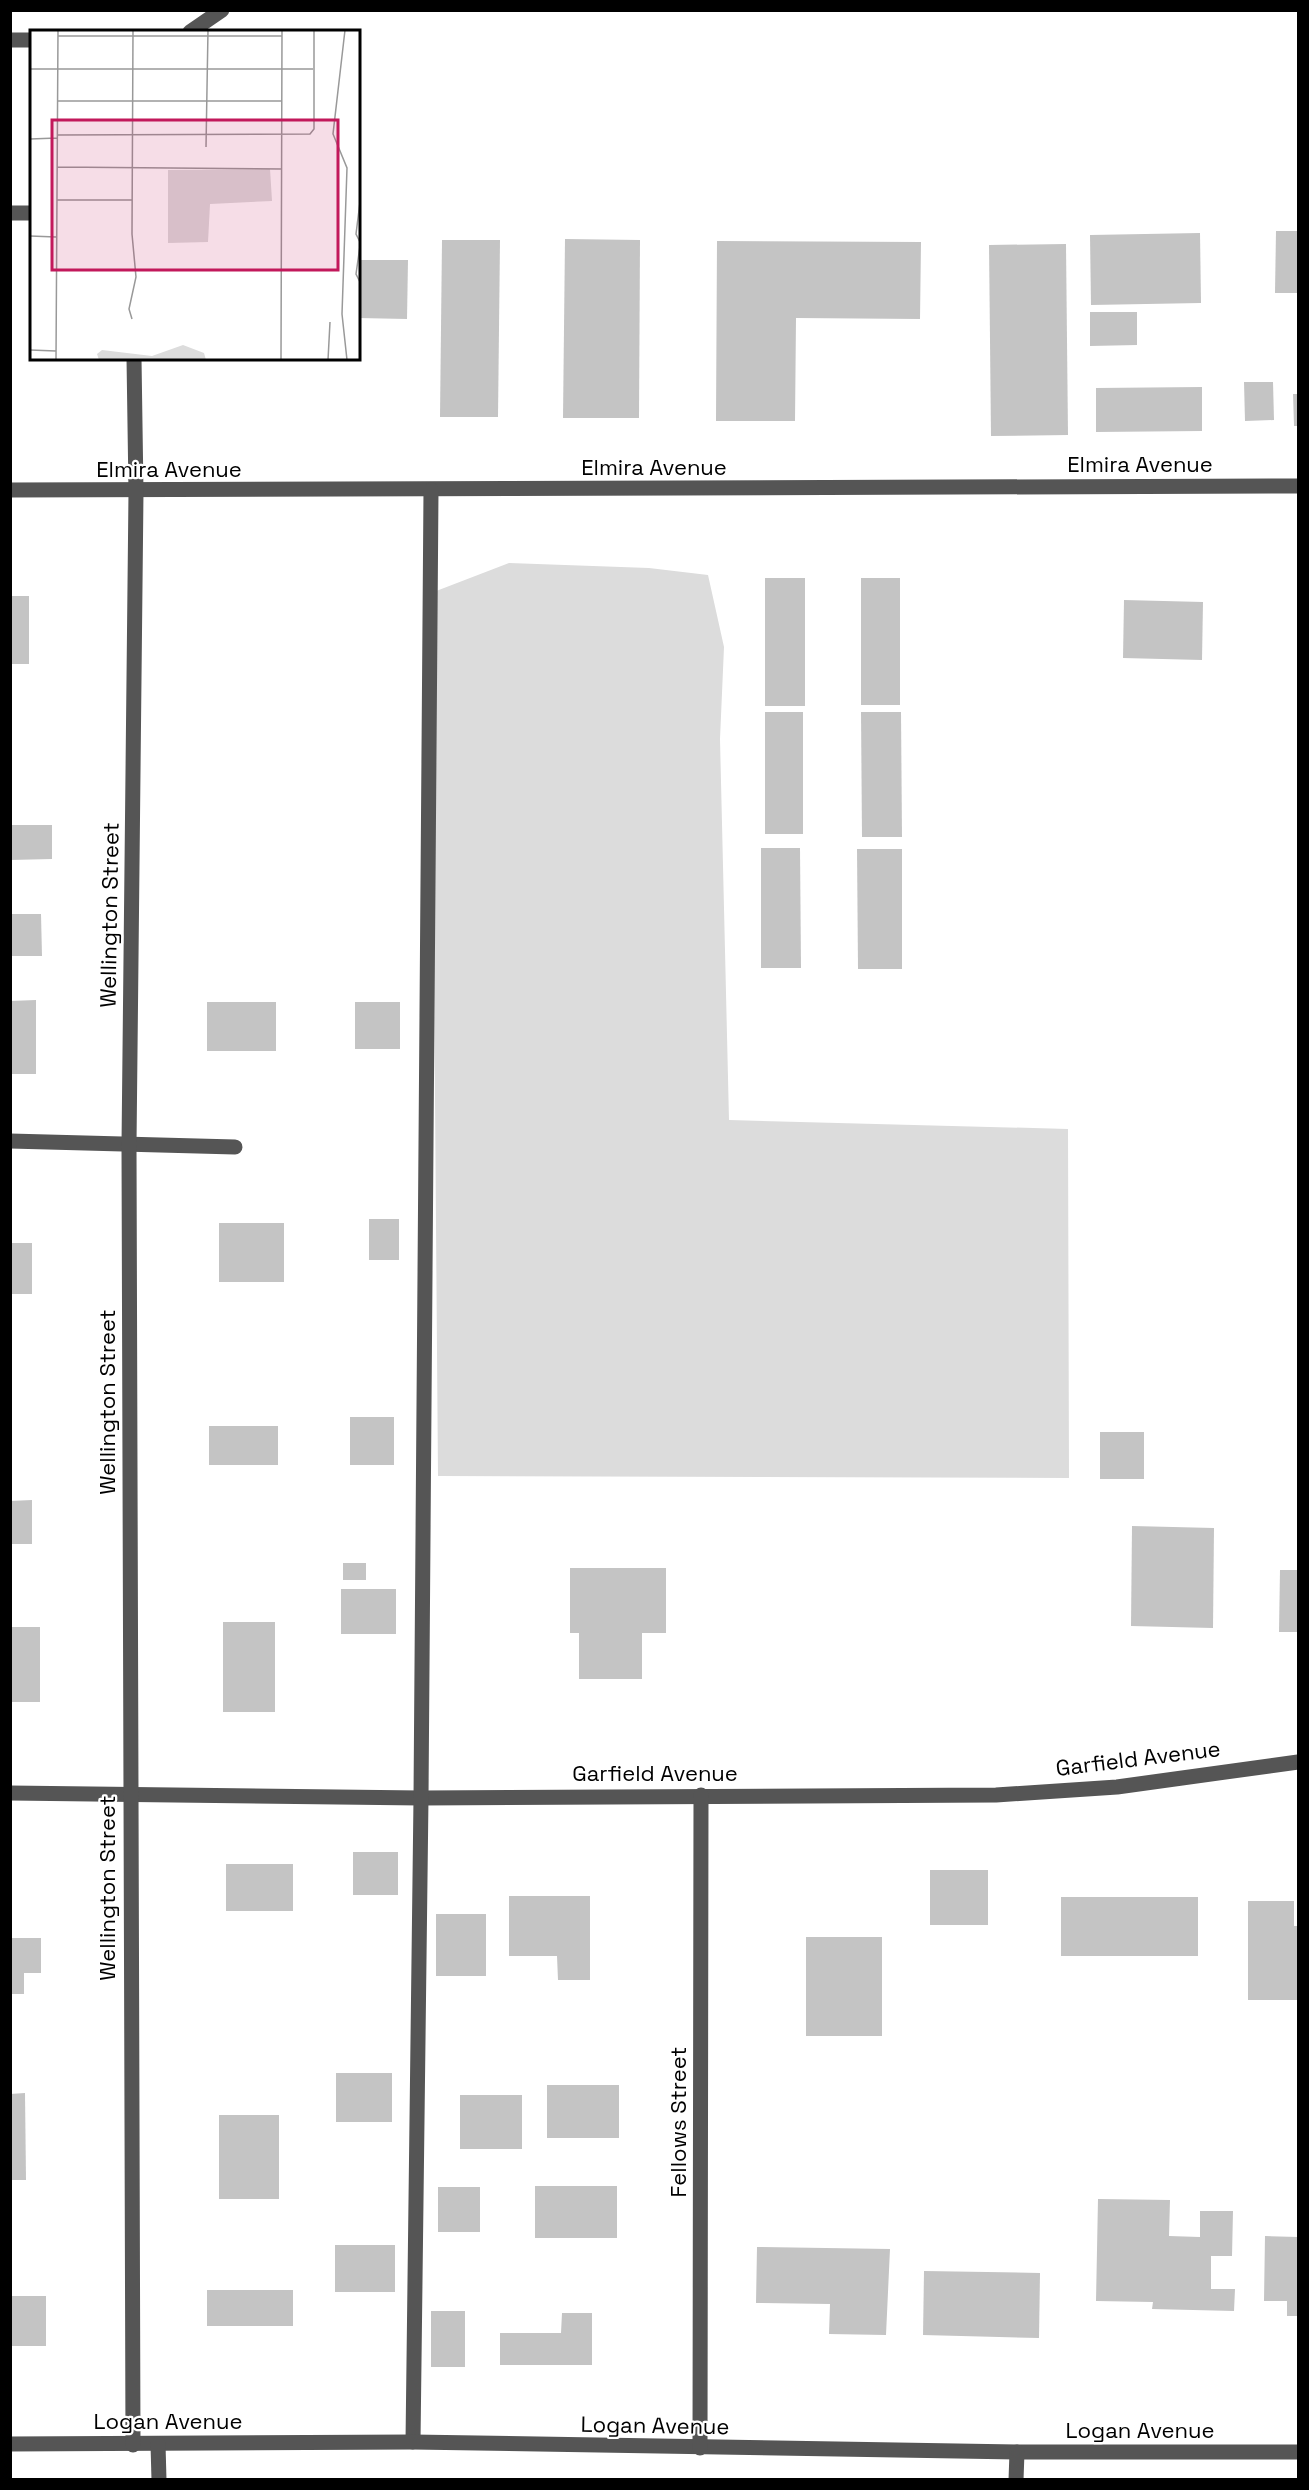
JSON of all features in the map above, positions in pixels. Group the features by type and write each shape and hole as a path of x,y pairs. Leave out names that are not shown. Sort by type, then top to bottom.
{"street":[{"path":"193,30 222,10"},
{"path":"10,40 30,40"},
{"path":"10,213 30,213"},
{"name":"Wellington Street","path":"133,2445 129,1794 129,1145 136,492 134,360"},
{"name":"Elmira Avenue","path":"10,490 136,492 1299,486"},
{"path":"413,2442 421,1798 431,490"},
{"path":"10,1142 235,1147"},
{"name":"Garfield Avenue","path":"10,1793 421,1798 1007,1794 1117,1787 1299,1761"},
{"name":"Fellows Street","path":"700,2448 701,1795"},
{"name":"Logan Avenue","path":"10,2445 413,2442 1017,2452 1299,2452"},
{"path":"158,2444 159,2480"},
{"path":"1016,2480 1017,2452"}],"shaded area":[{"path":"509,563 649,568 708,575 724,647 720,739 729,1120 1068,1129 1069,1478 438,1476 431,593"}],"building":[{"path":"1276,231 1298,231 1298,293 1275,293"},
{"path":"1200,233 1201,303 1091,305 1090,235"},
{"path":"565,239 640,240 639,418 563,418"},
{"path":"442,240 500,240 498,417 440,417"},
{"path":"717,241 921,242 920,319 796,318 795,421 716,421"},
{"path":"1066,244 1068,435 991,436 989,245"},
{"path":"360,260 408,260 407,319 360,318"},
{"path":"1090,312 1137,312 1137,345 1090,346"},
{"path":"1244,382 1273,382 1274,420 1245,421"},
{"path":"1202,387 1202,431 1096,432 1096,388"},
{"path":"1293,394 1298,394 1298,426 1294,426"},
{"path":"765,578 805,578 805,706 765,706"},
{"path":"861,578 900,578 900,705 861,705"},
{"path":"10,596 29,596 29,664 10,664"},
{"path":"1124,600 1203,602 1202,660 1123,658"},
{"path":"765,712 803,712 803,834 765,834"},
{"path":"861,712 901,712 902,837 862,837"},
{"path":"10,825 52,825 52,859 10,860"},
{"path":"761,848 800,848 801,968 761,968"},
{"path":"857,849 902,849 902,969 858,969"},
{"path":"10,914 41,914 42,956 10,956"},
{"path":"36,1000 36,1074 10,1074 10,1001"},
{"path":"207,1002 276,1002 276,1051 207,1051"},
{"path":"355,1002 400,1002 400,1049 355,1049"},
{"path":"369,1219 399,1219 399,1260 369,1260"},
{"path":"219,1223 284,1223 284,1282 219,1282"},
{"path":"10,1243 32,1243 32,1294 10,1294"},
{"path":"350,1417 394,1417 394,1465 350,1465"},
{"path":"209,1426 278,1426 278,1465 209,1465"},
{"path":"1100,1432 1144,1432 1144,1479 1100,1479"},
{"path":"32,1500 32,1544 10,1544 10,1501"},
{"path":"1132,1526 1214,1528 1213,1628 1131,1626"},
{"path":"343,1563 366,1563 366,1580 343,1580"},
{"path":"570,1568 666,1568 666,1633 642,1633 642,1679 579,1679 579,1633 570,1633"},
{"path":"1280,1570 1298,1570 1298,1632 1279,1632"},
{"path":"341,1589 396,1589 396,1634 341,1634"},
{"path":"223,1622 275,1622 275,1712 223,1712"},
{"path":"10,1627 40,1627 40,1702 10,1702"},
{"path":"353,1852 398,1852 398,1895 353,1895"},
{"path":"226,1864 293,1864 293,1911 226,1911"},
{"path":"930,1870 988,1870 988,1925 930,1925"},
{"path":"509,1896 590,1896 590,1980 558,1980 557,1956 509,1956"},
{"path":"1061,1897 1198,1897 1198,1956 1061,1956"},
{"path":"1248,1901 1294,1901 1294,1926 1298,1926 1298,2000 1248,2000"},
{"path":"436,1914 486,1914 486,1976 436,1976"},
{"path":"806,1937 882,1937 882,2036 806,2036"},
{"path":"10,1938 41,1938 41,1973 24,1973 24,1994 10,1994"},
{"path":"336,2073 392,2073 392,2122 336,2122"},
{"path":"547,2085 619,2085 619,2138 547,2138"},
{"path":"25,2093 26,2180 10,2180 10,2094"},
{"path":"460,2095 522,2095 522,2149 460,2149"},
{"path":"219,2115 279,2115 279,2199 219,2199"},
{"path":"535,2186 617,2186 617,2238 535,2238"},
{"path":"438,2187 480,2187 480,2232 438,2232"},
{"path":"1098,2199 1170,2200 1169,2236 1200,2237 1200,2211 1233,2211 1232,2256 1211,2256 1211,2289 1235,2289 1234,2311 1152,2309 1153,2302 1096,2301"},
{"path":"1265,2236 1298,2237 1298,2316 1287,2316 1287,2301 1264,2301"},
{"path":"335,2245 395,2245 395,2292 335,2292"},
{"path":"757,2247 890,2249 886,2335 829,2334 830,2304 756,2303"},
{"path":"924,2271 1040,2273 1039,2338 923,2335"},
{"path":"207,2290 293,2290 293,2326 207,2326"},
{"path":"10,2296 46,2296 46,2346 10,2346"},
{"path":"431,2311 465,2311 465,2367 431,2367"},
{"path":"562,2313 592,2313 592,2365 500,2365 500,2333 561,2333"}]}
